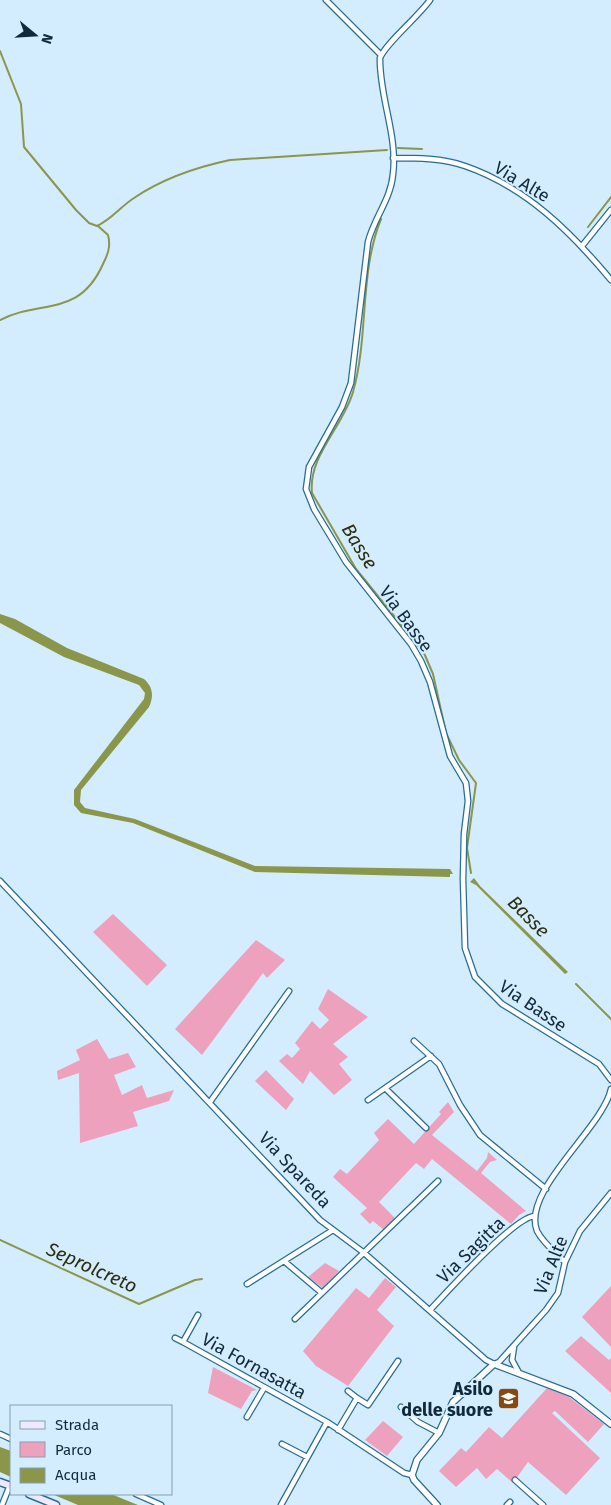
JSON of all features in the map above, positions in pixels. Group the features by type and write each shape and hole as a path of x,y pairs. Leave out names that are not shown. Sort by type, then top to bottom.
{"main road":[{"path":"31,1495 56,1505"}],"street":[{"path":"326,0 381,55 430,0"},
{"name":"Via Basse","path":"381,55 380,61 393,158 391,187 374,223 368,242 351,383 342,407 309,467 306,489 314,509 346,562 411,644 421,661 430,682 447,749 466,783 468,801 464,834 463,879 465,948 475,977 502,1004 599,1064 611,1080"},
{"name":"Via Alte","path":"393,158 444,162 464,166 484,174 536,203 582,246 611,280"},
{"path":"582,246 611,210"},
{"name":"Via Spareda","path":"0,882 320,1220 363,1252 430,1310 479,1356 494,1364 518,1371 540,1383 574,1394 611,1424"},
{"path":"210,1102 289,991"},
{"path":"414,1041 444,1070 460,1105 480,1136 546,1189"},
{"path":"368,1100 431,1056"},
{"path":"386,1088 426,1128"},
{"path":"565,1262 542,1238 537,1230 535,1216 537,1206 563,1161 601,1112 611,1089"},
{"path":"295,1319 438,1181"},
{"name":"Via Alte","path":"494,1364 514,1347 558,1294 565,1262 580,1231 611,1193"},
{"name":"Via Sagitta","path":"430,1310 473,1265 524,1219 535,1216"},
{"path":"247,1284 333,1230"},
{"path":"284,1261 322,1293"},
{"name":"Via Fornasatta","path":"198,1315 183,1342 326,1422 404,1473 412,1475"},
{"path":"175,1338 183,1342"},
{"path":"514,1347 512,1360 518,1371"},
{"path":"348,1391 368,1405 398,1361"},
{"path":"437,1505 412,1475 417,1460 439,1433 457,1396 494,1364"},
{"path":"247,1417 264,1388"},
{"path":"338,1430 357,1398"},
{"path":"401,1407 418,1422 439,1433"},
{"path":"281,1505 326,1422"},
{"path":"282,1444 307,1457"},
{"path":"515,1480 543,1505"},
{"path":"2,1502 10,1488"},
{"path":"138,1495 161,1505"}],"green space":[{"path":"113,914 167,965 147,986 93,932"},
{"path":"256,940 285,960 267,978 263,973 202,1055 175,1029"},
{"path":"328,989 368,1017 333,1044 348,1057 339,1064 352,1080 334,1095 310,1071 303,1084 279,1061 287,1054 292,1058 300,1049 295,1043 312,1021 320,1029 329,1020 318,1009"},
{"path":"97,1039 109,1059 128,1053 136,1067 114,1075 122,1095 142,1085 147,1098 174,1090 169,1101 133,1112 138,1126 80,1143 79,1073 58,1080 57,1071 80,1060 76,1050"},
{"path":"266,1070 294,1099 286,1110 255,1081"},
{"path":"448,1102 454,1112 432,1135 477,1171 487,1158 488,1152 497,1160 490,1162 481,1173 526,1211 519,1215 511,1224 432,1159 424,1169 416,1163 379,1202 397,1220 384,1230 373,1221 370,1224 360,1214 367,1208 333,1177 340,1169 347,1174 379,1140 374,1133 388,1119 414,1144 441,1114 439,1112"},
{"path":"325,1263 339,1271 323,1288 308,1277"},
{"path":"385,1278 396,1287 377,1310 394,1326 348,1386 316,1366 303,1351 356,1288 369,1298"},
{"path":"611,1286 611,1347 582,1317"},
{"path":"581,1336 609,1360 611,1358 611,1393 565,1351"},
{"path":"213,1367 257,1390 252,1391 241,1409 208,1393"},
{"path":"547,1388 569,1397 604,1424 588,1442 555,1411 552,1413 600,1458 566,1495 528,1462 513,1483 497,1469 486,1479 477,1468 456,1487 439,1471 461,1448 466,1452 489,1427 502,1438"},
{"path":"383,1421 403,1437 387,1456 365,1440"}],"water":[{"path":"0,614 15,619 67,648 144,679 151,688 152,699 149,707 81,790 80,802 85,808 135,819 255,866 450,869 453,874 450,874 450,877 255,872 133,823 81,813 74,805 74,790 144,699 145,693 139,685 64,657 0,623"},
{"path":"474,878 568,972 565,974 476,885 470,882"},
{"path":"0,1447 10,1451 10,1477 0,1472"},
{"path":"54,1495 113,1495 138,1505 78,1505"}],"waterway":[{"path":"0,51 21,104 24,147 76,210 89,223 97,226 134,198 156,185 180,174 218,163 230,160 387,150"},
{"path":"398,148 422,149"},
{"path":"588,227 611,197"},
{"name":"Basse","path":"381,219 370,261 361,349 353,392 315,467 312,479 312,493 356,569 424,653 433,674 446,733 459,760 476,783 467,848 471,873"},
{"path":"0,320 15,314 71,300 83,293 103,264 108,250 108,235 98,226"},
{"name":"Basse","path":"576,984 611,1019"},
{"name":"Seprolcreto","path":"0,1240 139,1304 195,1280 202,1279"}],"place":[{"name":"Asilo delle suore","path":"509,1399"}]}
